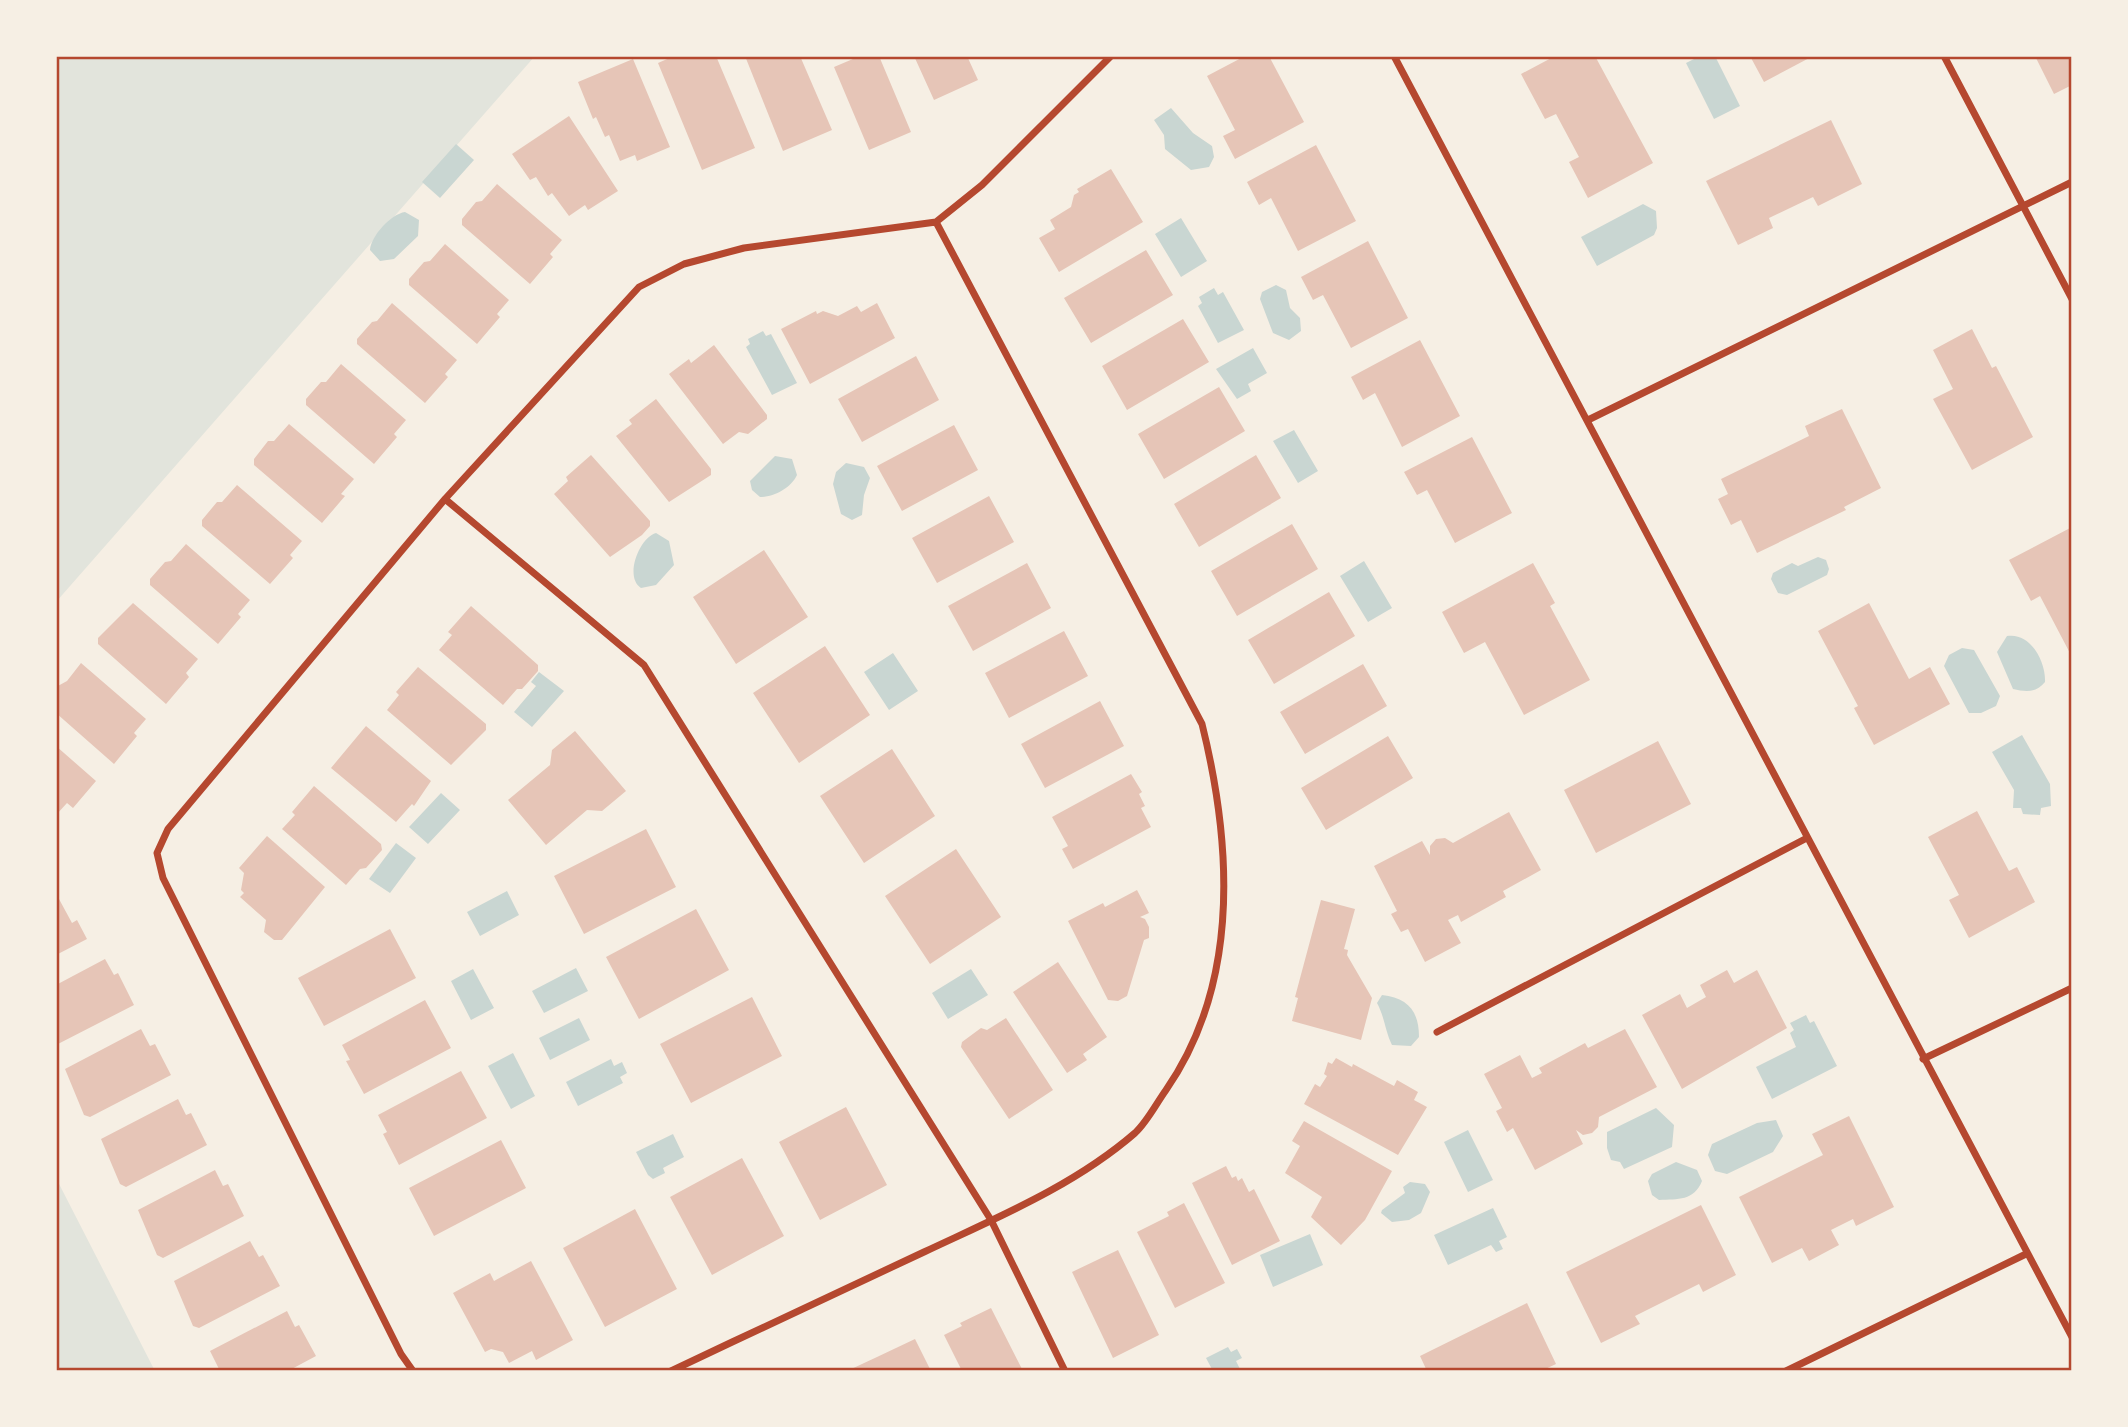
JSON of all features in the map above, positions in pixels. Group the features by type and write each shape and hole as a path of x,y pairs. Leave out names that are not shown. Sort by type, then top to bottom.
{"street":[{"path":"413,1371 401,1354 163,878 157,853 168,829 444,499 639,287 684,264 744,248 936,222 982,186 1111,56"},
{"path":"1394,56 1588,420 1805,839 2072,1337"},
{"path":"1944,56 2072,299"},
{"path":"1588,420 2072,182"},
{"path":"671,1371 992,1220 1072,1178 1137,1131 1176,1076 1196,1035 1214,982 1225,917 1222,839 1217,784 1202,724 936,222"},
{"path":"444,499 644,665 992,1220 1065,1371"},
{"path":"1437,1032 1805,839"},
{"path":"1923,1059 2072,988"},
{"path":"1786,1371 2026,1254"}],"shaded area":[{"path":"56,56 535,56 56,602"},
{"path":"1700,56 1715,56 1740,106 1714,119 1686,63"},
{"path":"1171,108 1193,133 1212,146 1214,157 1209,167 1191,170 1165,149 1164,135 1154,120"},
{"path":"456,144 474,160 440,198 422,182"},
{"path":"1643,204 1656,211 1657,228 1654,235 1597,266 1581,237"},
{"path":"405,212 419,220 418,236 394,259 380,261 370,250 374,238 388,221"},
{"path":"1181,218 1207,261 1181,277 1155,234"},
{"path":"1276,285 1286,290 1290,308 1300,318 1301,331 1289,340 1273,333 1260,299 1262,292"},
{"path":"1214,288 1218,295 1223,292 1244,330 1218,343 1198,306 1202,303 1199,297"},
{"path":"763,331 766,336 771,334 797,383 772,395 746,347 750,344 748,339"},
{"path":"1253,348 1267,373 1248,384 1251,391 1237,399 1216,369"},
{"path":"1294,430 1318,471 1298,483 1273,441"},
{"path":"775,456 792,459 797,475 782,491 760,497 752,490 750,481"},
{"path":"846,463 864,467 870,478 864,495 862,515 852,520 841,514 833,484 836,472"},
{"path":"656,533 669,541 674,565 656,585 641,588 634,575 636,558 644,542"},
{"path":"1818,557 1826,560 1829,569 1827,575 1787,595 1778,593 1771,579 1773,573 1792,563 1798,566"},
{"path":"1364,561 1392,608 1368,622 1340,576"},
{"path":"2007,636 2023,639 2035,650 2045,674 2045,682 2038,688 2026,691 2013,689 1997,652"},
{"path":"1962,648 1974,650 2000,696 1996,706 1981,713 1969,713 1944,666 1949,655"},
{"path":"893,653 918,691 889,710 864,672"},
{"path":"539,672 564,691 532,727 514,712 536,686 531,682"},
{"path":"2022,735 2050,784 2051,806 2041,808 2040,815 2023,814 2021,808 2013,808 2014,790 1992,752"},
{"path":"441,793 460,810 428,844 409,827"},
{"path":"396,843 416,858 390,893 369,879"},
{"path":"507,891 519,915 480,936 467,912"},
{"path":"576,968 588,991 544,1013 532,991"},
{"path":"473,969 494,1008 471,1020 451,981"},
{"path":"971,969 988,995 948,1019 932,993"},
{"path":"1382,995 1405,1002 1414,1013 1419,1037 1411,1046 1392,1045 1377,1003"},
{"path":"1806,1015 1810,1023 1814,1021 1837,1066 1772,1099 1756,1067 1796,1047 1790,1033 1794,1030 1790,1023"},
{"path":"579,1018 590,1040 550,1060 539,1038"},
{"path":"513,1053 535,1096 511,1109 488,1066"},
{"path":"611,1059 614,1066 622,1062 627,1073 620,1077 623,1083 578,1106 566,1082"},
{"path":"1656,1108 1674,1125 1672,1147 1624,1169 1620,1162 1611,1160 1607,1148 1607,1132"},
{"path":"1776,1120 1783,1136 1773,1152 1727,1174 1715,1171 1708,1155 1712,1144 1757,1123"},
{"path":"1468,1130 1493,1180 1468,1192 1444,1142"},
{"path":"673,1134 684,1157 663,1168 665,1173 653,1179 636,1152"},
{"path":"1676,1162 1697,1170 1702,1181 1699,1188 1690,1196 1659,1200 1652,1195 1648,1181 1652,1174"},
{"path":"56,1178 155,1371 56,1371"},
{"path":"1410,1182 1425,1184 1430,1192 1421,1213 1409,1220 1392,1222 1381,1213 1382,1210 1405,1193 1403,1187"},
{"path":"1493,1208 1507,1237 1499,1241 1503,1249 1496,1252 1491,1245 1448,1265 1434,1235"},
{"path":"1310,1234 1323,1265 1273,1287 1260,1255"},
{"path":"1228,1347 1231,1352 1237,1349 1242,1358 1236,1361 1241,1371 1213,1371 1206,1358"}],"building":[{"path":"674,56 716,56 755,148 702,170 658,63"},
{"path":"745,56 800,56 832,130 783,151"},
{"path":"860,56 879,56 911,132 869,150 834,67"},
{"path":"914,56 967,56 978,80 934,100"},
{"path":"1245,56 1269,56 1304,122 1235,159 1223,136 1235,130 1207,76"},
{"path":"1555,56 1595,56 1653,163 1588,198 1569,162 1579,157 1556,114 1545,119 1521,74"},
{"path":"1750,56 1813,56 1764,82"},
{"path":"2035,56 2072,56 2072,85 2054,94"},
{"path":"633,59 670,147 637,161 635,155 620,161 609,135 605,137 596,117 593,119 578,82"},
{"path":"569,116 618,191 588,210 585,205 569,216 552,193 548,196 536,177 530,180 512,154"},
{"path":"1831,120 1862,184 1818,206 1813,197 1769,218 1773,228 1738,245 1706,181"},
{"path":"1316,145 1356,221 1298,251 1271,198 1259,205 1247,182"},
{"path":"1111,169 1143,222 1059,272 1039,238 1055,229 1050,220 1071,207 1074,195 1079,192 1077,189"},
{"path":"497,184 562,240 550,254 553,257 530,284 462,225 462,219 476,202 482,201"},
{"path":"1368,241 1408,318 1351,348 1323,295 1313,300 1301,277"},
{"path":"445,244 509,300 497,314 500,317 477,344 409,285 409,279"},
{"path":"1146,250 1173,295 1091,343 1064,298"},
{"path":"392,303 457,360 445,374 448,377 425,403 357,344 357,339"},
{"path":"877,303 895,338 810,384 781,329 816,311 817,314 823,311 838,316 857,306 861,312"},
{"path":"1183,319 1209,362 1127,410 1102,366"},
{"path":"1972,329 1992,368 1996,366 2033,437 1972,470 1933,399 1953,389 1933,350"},
{"path":"1420,340 1460,416 1402,447 1375,393 1363,400 1351,377"},
{"path":"714,345 767,415 767,419 748,434 739,432 723,444 669,374 689,359 691,363"},
{"path":"916,356 939,400 862,442 838,399"},
{"path":"341,364 406,420 394,434 397,437 374,464 306,405 306,399 321,382 326,382"},
{"path":"1219,387 1245,431 1164,479 1138,434"},
{"path":"656,399 711,469 711,475 669,502 616,436 632,424 629,420"},
{"path":"1842,409 1881,488 1844,507 1846,510 1757,553 1741,520 1731,525 1718,499 1728,494 1721,479 1809,436 1805,426"},
{"path":"289,424 354,479 341,494 345,496 322,523 254,465 254,459 268,441 274,441"},
{"path":"954,425 978,470 902,511 877,466"},
{"path":"1472,437 1512,513 1455,543 1427,490 1417,495 1404,472"},
{"path":"591,455 650,521 650,526 642,535 610,557 554,494 568,481 566,477"},
{"path":"1256,455 1281,498 1199,547 1174,504"},
{"path":"237,485 302,541 290,555 293,558 270,584 202,526 202,520 217,502 222,502"},
{"path":"989,496 1014,542 937,583 912,538"},
{"path":"1292,524 1318,569 1237,616 1211,571"},
{"path":"2072,527 2072,657 2040,596 2031,601 2009,560"},
{"path":"186,544 250,600 238,614 241,617 218,644 150,585 150,579"},
{"path":"764,550 808,617 736,664 693,597"},
{"path":"1027,563 1051,608 973,651 948,606"},
{"path":"1533,563 1555,603 1550,606 1590,680 1524,715 1485,642 1464,653 1442,612"},
{"path":"1329,592 1355,636 1274,684 1248,640"},
{"path":"133,603 198,659 186,673 189,677 166,704 98,644 98,638"},
{"path":"1869,603 1909,679 1930,667 1950,704 1874,745 1854,708 1858,706 1818,631"},
{"path":"471,606 538,665 538,671 503,705 439,650 452,635 448,632"},
{"path":"1064,631 1088,676 1009,718 985,673"},
{"path":"825,646 870,715 799,763 753,693"},
{"path":"81,663 146,719 134,733 137,736 114,764 56,713 56,687 67,681"},
{"path":"1363,664 1387,706 1305,754 1280,712"},
{"path":"418,667 486,724 486,730 451,765 387,710 399,695 396,692"},
{"path":"1100,701 1124,746 1045,788 1021,744"},
{"path":"366,726 431,781 414,806 412,804 396,822 331,768"},
{"path":"575,731 626,791 602,811 587,810 546,845 508,800 550,765 552,750"},
{"path":"1388,736 1413,778 1326,830 1301,788"},
{"path":"1658,741 1691,804 1596,853 1564,790"},
{"path":"56,746 96,781 73,808 67,803 56,815"},
{"path":"892,749 935,816 864,863 820,796"},
{"path":"1131,774 1142,792 1139,794 1145,806 1141,808 1151,827 1073,869 1062,849 1068,846 1052,817"},
{"path":"314,786 381,844 382,850 346,885 282,829 295,815 292,812"},
{"path":"1977,811 2009,871 2017,867 2035,902 1969,938 1949,900 1959,895 1928,837"},
{"path":"1509,812 1541,870 1503,891 1506,897 1461,922 1458,915 1448,920 1461,943 1425,962 1408,929 1401,932 1391,914 1397,911 1374,866 1422,841 1430,855 1430,846 1436,839 1445,838 1453,843"},
{"path":"646,829 676,887 584,934 554,876"},
{"path":"267,836 325,887 282,940 274,940 264,932 266,920 240,897 244,893 241,890 244,873 239,868"},
{"path":"956,849 1001,917 930,964 885,896"},
{"path":"1137,890 1149,913 1140,917 1145,919 1149,927 1149,938 1144,940 1127,996 1118,1001 1108,1000 1068,921 1103,903 1105,907"},
{"path":"59,899 72,923 77,920 87,939 56,955 56,901"},
{"path":"1321,900 1355,909 1344,949 1348,950 1347,955 1372,998 1361,1040 1292,1021 1298,998 1295,997"},
{"path":"696,909 729,970 639,1019 606,957"},
{"path":"390,929 416,978 324,1026 298,978"},
{"path":"105,959 114,975 118,973 134,1005 56,1045 56,985"},
{"path":"1058,962 1107,1037 1083,1054 1087,1060 1067,1073 1013,992"},
{"path":"1727,970 1734,983 1757,970 1787,1028 1682,1089 1642,1015 1680,994 1687,1008 1706,997 1700,985"},
{"path":"752,997 782,1056 691,1103 660,1044"},
{"path":"425,1000 451,1048 364,1094 346,1061 350,1060 342,1045"},
{"path":"1006,1018 1053,1090 1009,1119 961,1047 962,1042 981,1028 987,1030"},
{"path":"141,1029 150,1046 155,1044 171,1075 90,1117 84,1115 65,1069"},
{"path":"1625,1029 1657,1087 1599,1117 1598,1127 1592,1133 1583,1135 1576,1130 1583,1144 1535,1170 1513,1128 1507,1132 1496,1111 1502,1108 1484,1074 1520,1055 1532,1078 1542,1073 1539,1068 1585,1043 1588,1048"},
{"path":"1336,1058 1394,1086 1397,1080 1418,1092 1414,1100 1427,1107 1398,1155 1304,1104 1315,1084 1320,1087 1327,1076 1324,1074 1328,1062 1332,1064"},
{"path":"461,1071 487,1118 399,1165 383,1134 387,1132 378,1115"},
{"path":"178,1099 186,1115 191,1113 207,1145 126,1187 120,1184 101,1139"},
{"path":"846,1107 887,1185 820,1220 779,1142"},
{"path":"1849,1116 1894,1207 1856,1226 1853,1219 1831,1230 1839,1245 1809,1261 1802,1248 1772,1263 1739,1197 1823,1155 1812,1134"},
{"path":"1304,1121 1392,1171 1365,1220 1341,1245 1311,1217 1322,1197 1285,1173 1300,1146 1292,1141"},
{"path":"501,1140 526,1188 434,1236 409,1188"},
{"path":"742,1158 784,1236 712,1275 670,1197"},
{"path":"1226,1166 1232,1178 1236,1176 1238,1181 1242,1178 1249,1192 1254,1189 1280,1241 1232,1265 1192,1183"},
{"path":"215,1170 223,1186 228,1184 244,1216 163,1258 157,1255 138,1210"},
{"path":"1184,1203 1225,1283 1175,1308 1137,1232 1169,1216 1167,1212"},
{"path":"1701,1205 1736,1275 1703,1292 1699,1284 1635,1316 1640,1324 1601,1343 1566,1272"},
{"path":"635,1209 677,1289 605,1327 563,1248"},
{"path":"250,1241 259,1257 263,1255 280,1286 199,1328 193,1326 174,1281"},
{"path":"1118,1250 1159,1335 1113,1358 1072,1272"},
{"path":"531,1261 573,1340 536,1360 532,1351 509,1363 503,1352 491,1349 485,1352 453,1293 490,1273 494,1281"},
{"path":"1527,1303 1556,1364 1541,1371 1427,1371 1420,1356"},
{"path":"991,1308 1023,1371 962,1371 944,1335 962,1326 960,1323"},
{"path":"287,1311 295,1327 299,1325 316,1356 288,1371 220,1371 210,1351"},
{"path":"915,1339 931,1371 847,1371 877,1357"}]}
